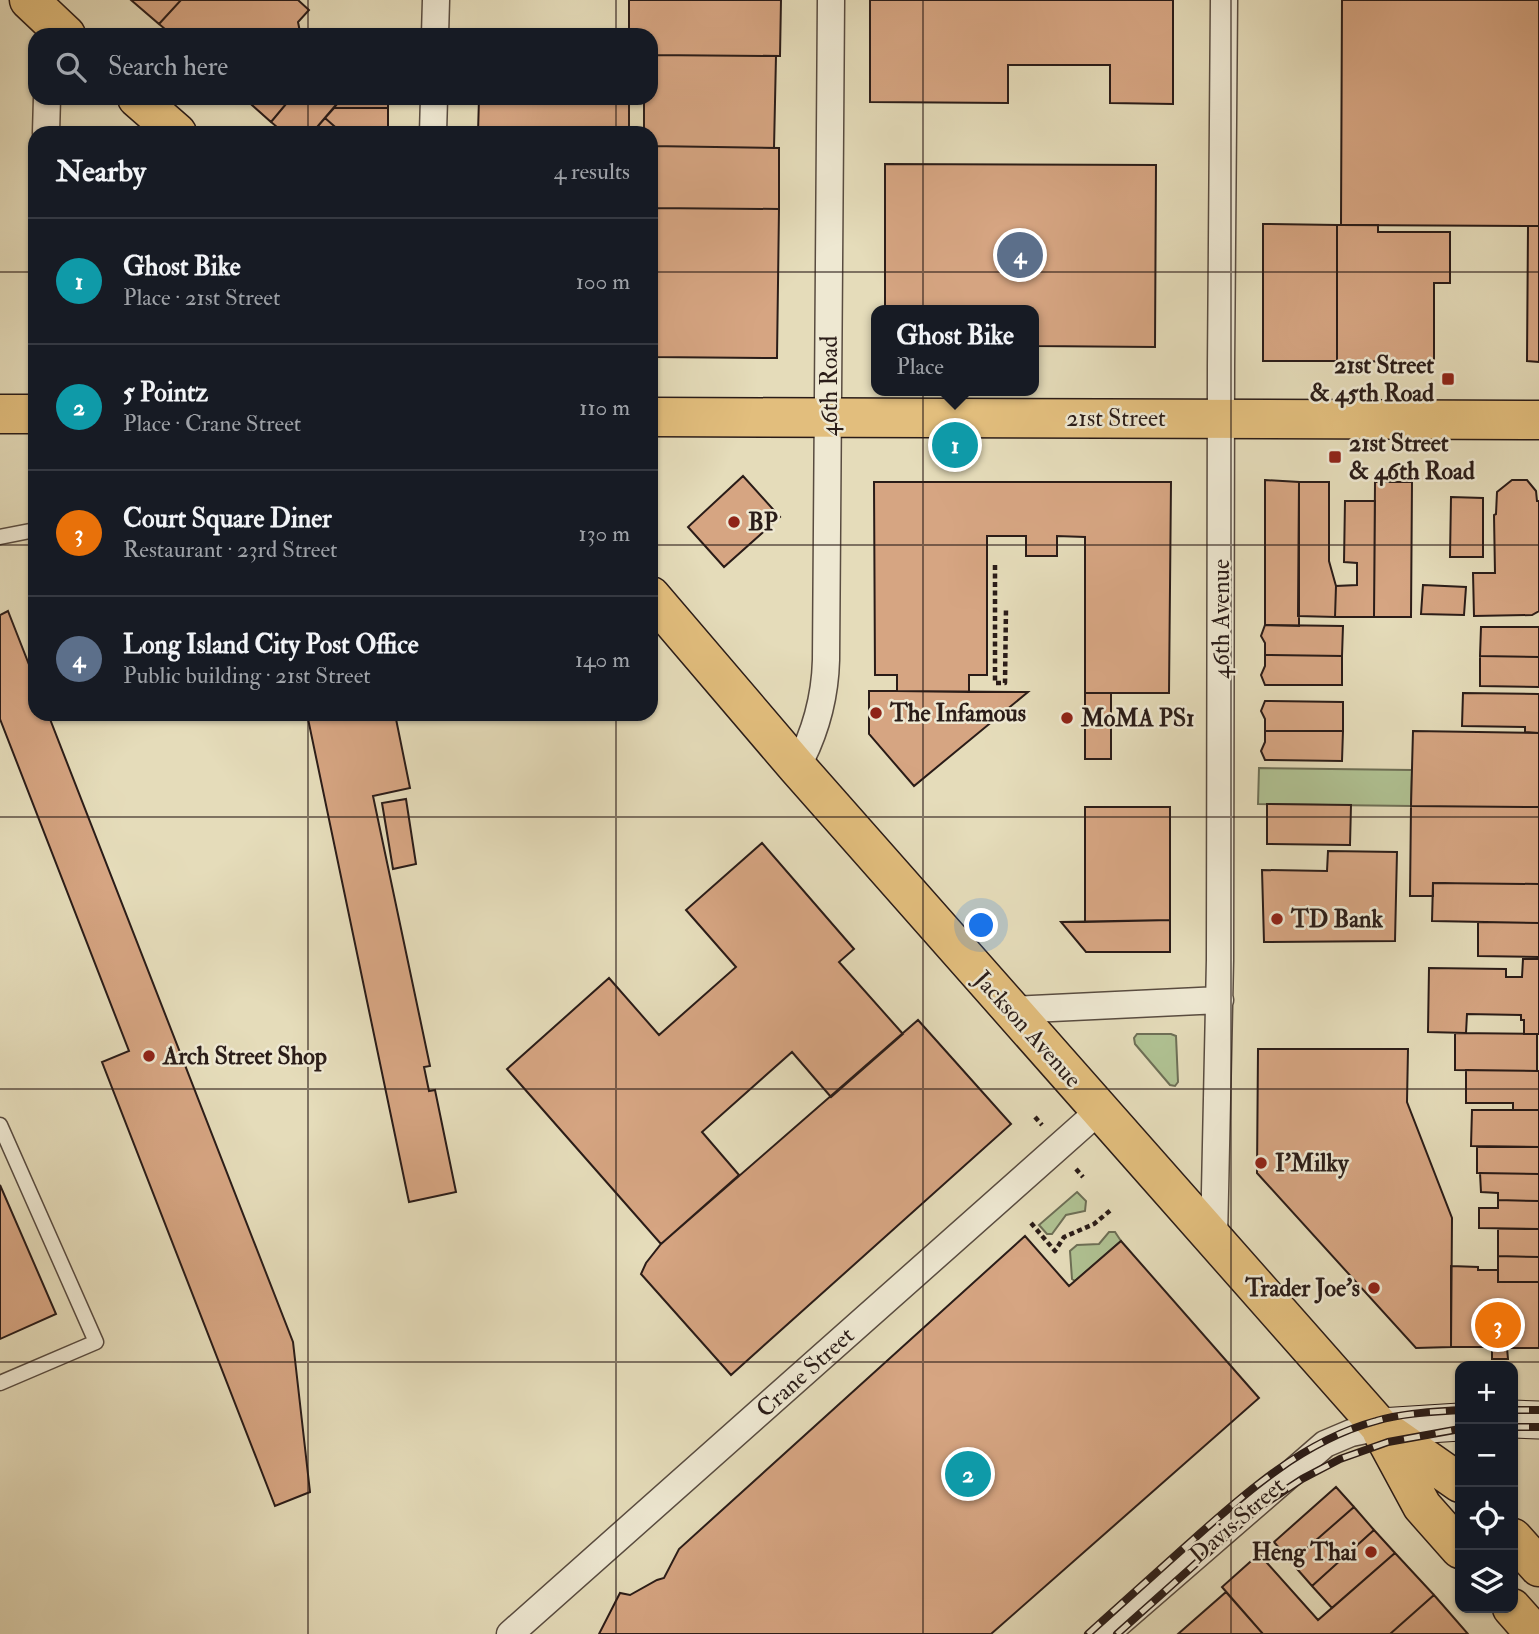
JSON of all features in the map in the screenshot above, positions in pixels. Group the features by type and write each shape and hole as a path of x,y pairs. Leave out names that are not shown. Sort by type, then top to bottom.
{"main road":[{"path":"145,105 169,126"},
{"path":"0,414 28,414"},
{"name":"21st Street","path":"658,417 1539,420"},
{"name":"Jackson Avenue","path":"658,604 1010,1010 1380,1427 1422,1506 1455,1543"},
{"name":"Jackson Avenue","path":"1380,1427 1455,1480"},
{"path":"1518,1544 1539,1567"},
{"path":"1516,1613 1535,1634"}],"street":[{"path":"435,28 436,0"},
{"name":"46th Road","path":"797,767 813,733 825,679 831,0"},
{"name":"46th Avenue","path":"1214,1238 1220,1000 1224,0"},
{"path":"46,126 47,105"},
{"path":"433,126 434,105"},
{"path":"1010,1010 1220,1000"},
{"name":"Crane Street","path":"510,1634 1100,1110"},
{"path":"1518,1419 1539,1420"},
{"path":"1380,1427 1455,1422"},
{"name":"Davis Street","path":"1106,1634 1325,1444 1351,1433 1380,1427"}],"lane":[{"path":"0,537 28,531"},
{"path":"0,1125 96,1342 0,1383"}],"path":[{"path":"996,565 995,682 1005,683 1006,608"},
{"path":"1031,1223 1055,1251 1065,1237 1094,1224 1112,1209"}],"green space":[{"path":"1259,768 1412,770 1411,806 1258,804"},
{"path":"1137,1034 1176,1036 1178,1082 1175,1086 1170,1085 1135,1044 1134,1038"},
{"path":"1077,1192 1086,1201 1085,1211 1066,1215 1052,1234 1047,1234 1039,1225"},
{"path":"1109,1232 1115,1232 1121,1241 1075,1281 1072,1279 1070,1251 1077,1245 1099,1244"}],"building":[{"path":"131,0 181,0 159,24"},
{"path":"181,0 298,0 309,10 298,22 299,28 164,28 159,24"},
{"path":"629,0 781,0 780,56 658,55 658,28 629,28"},
{"path":"870,0 1173,0 1173,104 1110,103 1110,65 1008,65 1008,103 870,102"},
{"path":"1342,0 1539,0 1539,226 1341,225"},
{"path":"658,55 776,56 774,148 658,146 658,126 644,126 644,105 658,105"},
{"path":"252,105 285,105 271,122"},
{"path":"285,105 336,105 318,126 276,126 271,122"},
{"path":"336,105 388,105 388,108 334,108"},
{"path":"479,105 629,105 629,126 478,126"},
{"path":"334,108 388,108 388,126 334,126 325,118"},
{"path":"325,118 334,126 318,126"},
{"path":"658,146 779,148 779,209 658,208"},
{"path":"885,164 1156,165 1155,347 1039,346 1039,305 885,305"},
{"path":"658,208 779,209 777,358 658,357"},
{"path":"1263,224 1337,225 1337,361 1263,361"},
{"path":"1337,225 1378,225 1378,232 1450,232 1450,283 1434,283 1434,362 1337,361"},
{"path":"1528,226 1539,226 1539,362 1527,361"},
{"name":"BP","path":"743,476 780,517 724,567 688,527"},
{"path":"1265,480 1299,482 1299,626 1265,625"},
{"path":"1512,480 1527,480 1536,491 1539,501 1539,611 1532,615 1474,616 1473,573 1495,573 1494,515 1497,492"},
{"path":"874,482 1171,482 1169,693 1085,693 1085,537 1057,536 1057,556 1026,556 1026,536 987,536 987,675 969,675 969,692 897,691 897,675 875,675"},
{"path":"1299,482 1329,482 1329,561 1336,586 1335,617 1298,616"},
{"path":"1375,482 1412,482 1411,617 1374,617"},
{"path":"1451,497 1483,498 1483,557 1450,557"},
{"path":"1345,501 1375,501 1374,617 1335,617 1336,586 1357,585 1357,563 1344,562"},
{"path":"1423,585 1466,587 1464,615 1421,614"},
{"name":"Arch Street Shop","path":"8,611 28,662 28,721 51,721 293,1342 310,1492 275,1506 102,1062 129,1051 0,719 0,615"},
{"path":"1265,625 1343,626 1342,656 1265,655 1265,643 1261,636"},
{"path":"1481,627 1539,627 1539,657 1480,656"},
{"path":"1265,655 1342,656 1342,685 1265,685 1261,675 1265,666"},
{"path":"1480,656 1539,657 1539,687 1480,686"},
{"path":"869,691 1028,692 914,786 869,734"},
{"path":"1085,693 1111,693 1111,759 1085,759"},
{"path":"1463,693 1539,694 1539,733 1525,732 1525,727 1462,726"},
{"path":"1265,701 1343,702 1343,731 1265,731 1265,719 1261,711"},
{"path":"308,721 396,721 410,788 373,796 430,1066 424,1067 429,1091 435,1090 456,1192 409,1202"},
{"path":"1265,731 1343,731 1342,761 1265,760 1261,751 1265,742"},
{"path":"1413,731 1539,733 1539,807 1411,806"},
{"path":"406,799 416,864 393,869 382,803"},
{"path":"1267,804 1351,805 1350,845 1267,844"},
{"path":"1411,806 1539,807 1539,884 1433,883 1433,896 1410,896"},
{"path":"1085,807 1170,807 1170,920 1085,922"},
{"path":"762,843 854,949 839,962 903,1034 831,1097 792,1052 702,1132 739,1175 661,1244 507,1069 609,978 659,1035 736,967 686,910"},
{"path":"1328,851 1397,852 1395,941 1264,942 1262,870 1327,871"},
{"path":"1433,883 1539,884 1539,923 1432,921"},
{"path":"1170,920 1170,952 1086,952 1061,922"},
{"path":"1478,922 1539,923 1539,957 1478,956"},
{"path":"1523,959 1539,959 1539,1034 1524,1034 1524,1020 1521,1020 1521,1015 1467,1014 1466,1033 1428,1032 1429,968 1506,969 1506,977 1522,977"},
{"path":"918,1020 1011,1124 731,1375 641,1274 646,1263 661,1244"},
{"path":"1455,1033 1537,1034 1537,1071 1455,1070"},
{"path":"1258,1049 1408,1049 1407,1102 1452,1218 1451,1347 1416,1348 1257,1173"},
{"path":"1466,1070 1539,1071 1539,1110 1513,1110 1513,1103 1466,1103"},
{"path":"1472,1110 1539,1110 1539,1147 1471,1146"},
{"path":"1477,1147 1539,1147 1539,1174 1477,1173"},
{"path":"1480,1173 1539,1174 1539,1201 1498,1200 1498,1193 1481,1192"},
{"path":"0,1185 56,1314 0,1339"},
{"path":"1498,1200 1539,1201 1539,1229 1479,1228 1479,1208 1498,1208"},
{"path":"1498,1229 1539,1229 1539,1257 1498,1256"},
{"path":"1025,1236 1069,1286 1121,1241 1259,1398 991,1634 599,1634 620,1593 630,1595 664,1578 679,1549"},
{"path":"1498,1256 1539,1257 1539,1282 1498,1282"},
{"path":"1451,1266 1498,1270 1498,1282 1539,1282 1539,1348 1507,1348 1508,1359 1492,1359 1492,1347 1451,1347"},
{"path":"1336,1487 1354,1507 1291,1562 1274,1542"},
{"path":"1354,1507 1374,1530 1312,1586 1291,1562"},
{"path":"1374,1530 1395,1553 1332,1608 1312,1586"},
{"path":"1395,1553 1434,1595 1390,1634 1263,1634 1222,1587 1259,1554 1318,1620"},
{"path":"1226,1592 1263,1634 1178,1634"},
{"path":"1434,1595 1468,1634 1390,1634"}],"railway":[{"path":"1088,1634 1230,1507 1298,1456 1349,1430 1386,1418 1455,1410"},
{"path":"1518,1410 1539,1410"},
{"path":"1518,1427 1539,1427"},
{"path":"1117,1634 1258,1508 1302,1479 1340,1459 1388,1442 1455,1430"}],"place":[{"name":"Long Island City Post Office","path":"1020,255"},
{"name":"21st Street & 45th Road","path":"1448,379"},
{"name":"Ghost Bike","path":"955,445"},
{"name":"21st Street & 46th Road","path":"1335,457"},
{"name":"BP","path":"734,522"},
{"name":"The Infamous","path":"876,713"},
{"name":"MoMA PS1","path":"1067,718"},
{"name":"TD Bank","path":"1277,919"},
{"name":"Arch Street Shop","path":"149,1056"},
{"name":"I'Milky","path":"1261,1163"},
{"name":"Trader Joe's","path":"1374,1288"},
{"name":"Court Square Diner","path":"1498,1325"},
{"name":"5 Pointz","path":"968,1474"},
{"name":"Heng Thai","path":"1371,1552"}]}
